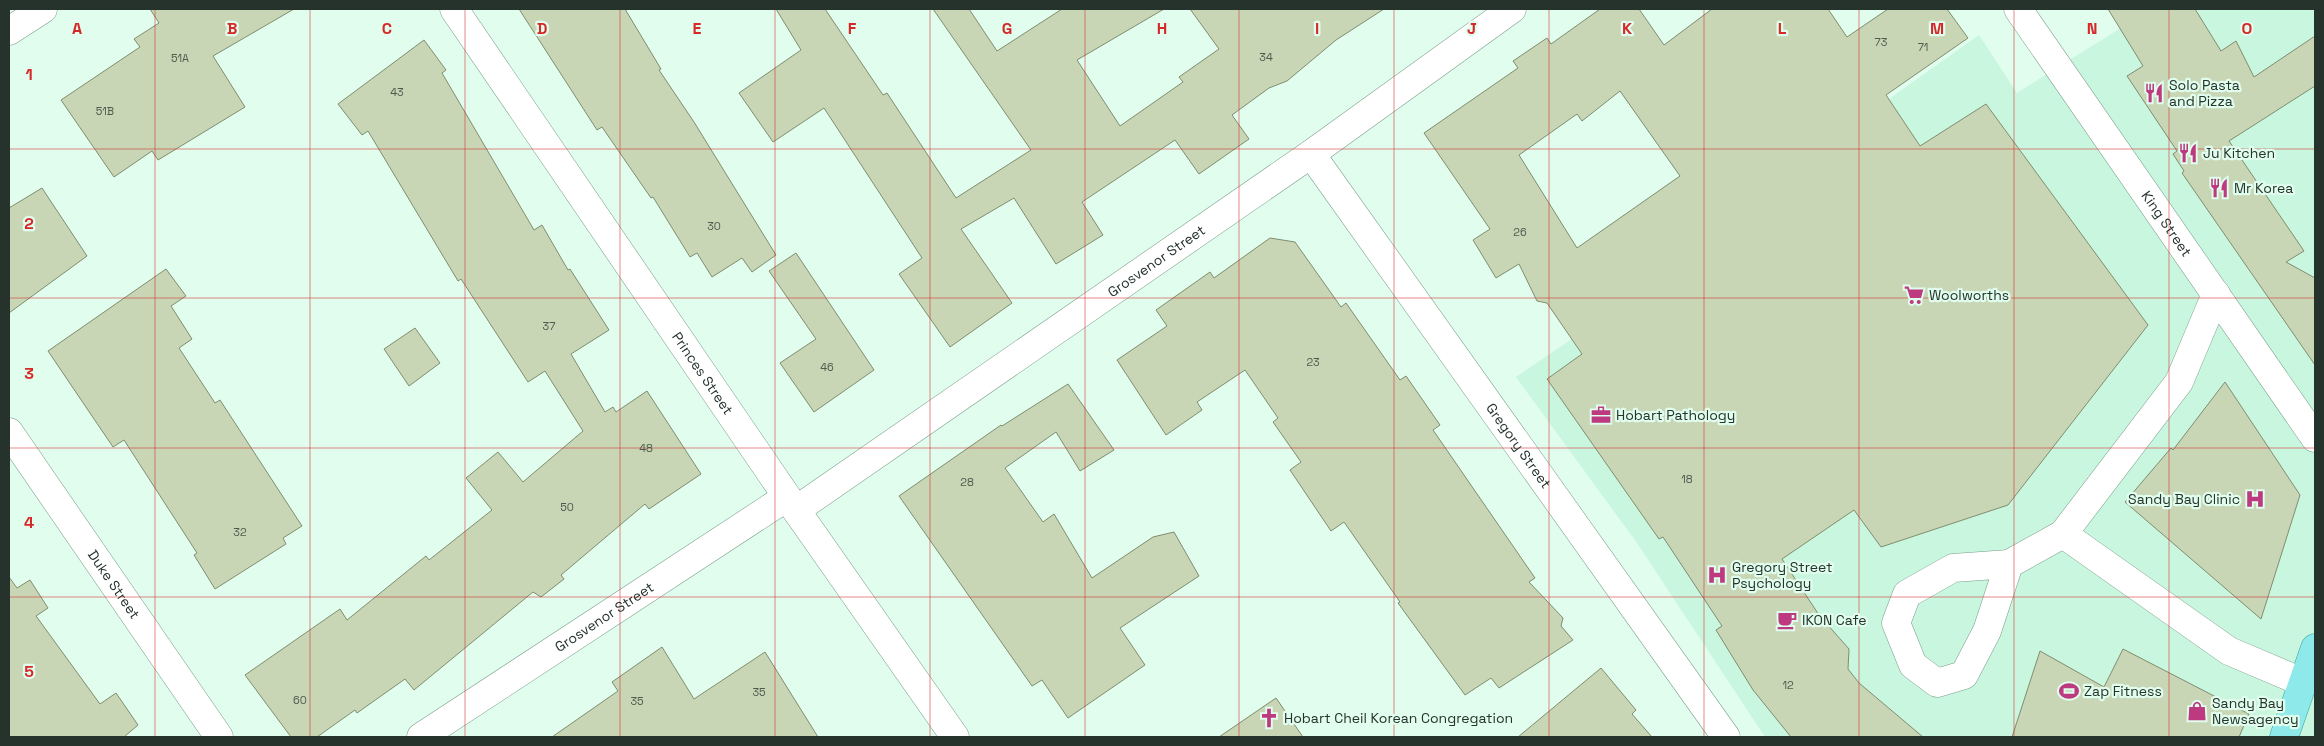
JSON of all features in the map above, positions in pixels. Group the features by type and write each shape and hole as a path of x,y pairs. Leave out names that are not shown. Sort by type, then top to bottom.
{"main road":[{"path":"2284,737 2315,648"}],"street":[{"path":"9,31 43,9"},
{"name":"Princes Street","path":"454,9 792,503 955,737"},
{"name":"Grosvenor Street","path":"421,737 792,503 1311,154 1512,9"},
{"name":"King Street","path":"2018,9 2315,438"},
{"name":"Gregory Street","path":"1311,154 1726,737"},
{"path":"2009,564 1987,632 1964,675 1937,683 1913,665 1896,623 1907,594 1953,568 2009,564 2063,534 2179,382 2216,294"},
{"name":"Duke Street","path":"9,432 219,737"},
{"path":"2063,534 2229,651 2302,682"}],"shaded area":[{"path":"1712,9 1828,9 1889,99 1979,35 2017,93 2151,9 2315,9 2315,737 1765,737 1637,543 1516,377 1681,265 1721,234 1614,83"}],"building":[{"path":"150,9 294,9 213,56 245,107 158,160 152,151 114,177 61,100 140,47 134,39 159,23"},
{"path":"519,9 625,9 661,69 659,70 694,122 776,255 752,272 742,258 712,277 697,253 690,257 653,197 651,198 602,127 597,130"},
{"path":"776,9 825,9 883,95 887,93 956,198 1031,150 933,9 969,9 997,51 1062,9 1164,9 1077,60 1120,126 1183,82 1179,77 1219,49 1190,9 1384,9 1336,40 1287,81 1269,88 1232,115 1249,139 1199,174 1175,140 1082,202 1103,235 1056,264 1014,198 961,229 1012,303 950,347 899,274 922,258 824,108 773,142 739,93 801,50"},
{"path":"1600,9 1639,9 1664,45 1712,9 1828,9 1847,37 1888,9 1947,9 1968,38 1886,95 1920,146 1986,104 2148,325 2008,505 1881,547 1854,510 1782,559 1819,615 1849,649 1848,669 1859,683 1923,737 1791,737 1753,690 1716,630 1722,626 1663,537 1659,539 1547,379 1582,354 1547,303 1537,301 1519,264 1496,278 1473,240 1490,229 1424,133 1518,68 1513,61 1547,38 1551,44","holes":["1620,91 1680,176 1577,248 1519,155 1577,114 1582,121"]},
{"path":"2108,9 2195,9 2221,51 2236,41 2254,77 2315,36 2315,86 2229,141 2304,251 2286,262 2315,278 2315,365 2182,173 2184,171 2173,154 2177,151 2127,76 2143,66"},
{"path":"424,40 446,70 442,73 534,230 542,225 568,270 570,269 609,330 571,354 605,412 613,407 616,412 647,391 701,474 649,509 645,504 561,575 564,579 541,597 533,592 414,690 405,679 357,713 355,710 317,737 291,737 245,675 340,609 347,620 426,556 429,560 492,510 466,478 498,452 523,482 583,431 545,371 528,382 461,279 458,281 368,131 362,135 338,104"},
{"path":"42,188 87,256 9,313 9,208"},
{"path":"1270,238 1295,242 1341,307 1346,303 1400,380 1406,376 1440,425 1433,430 1535,578 1529,582 1563,618 1561,626 1573,640 1499,688 1491,678 1465,695 1398,603 1400,602 1344,522 1331,531 1290,470 1301,462 1273,422 1278,418 1245,370 1197,402 1202,410 1166,435 1117,360 1167,326 1156,310 1210,272 1214,278"},
{"path":"796,253 874,370 814,412 780,363 816,339 769,271"},
{"path":"166,269 186,296 171,306 192,339 179,348 215,403 220,400 302,526 283,538 286,544 215,589 194,555 197,553 124,440 113,447 48,351"},
{"path":"415,328 440,363 409,386 384,349"},
{"path":"2225,382 2300,495 2261,619 2125,502 2171,448 2173,450"},
{"path":"1068,384 1114,450 1080,471 1056,432 1005,468 1043,522 1054,514 1092,578 1153,537 1174,532 1199,576 1120,628 1145,665 1068,718 1042,680 1032,686 899,496 1001,425"},
{"path":"9,577 17,588 30,580 48,608 36,616 100,704 116,693 138,725 124,737 9,737"},
{"path":"662,647 694,699 765,652 818,737 552,737 618,691 612,682"},
{"path":"2123,649 2249,714 2239,737 2012,737 2040,651 2104,687"},
{"path":"1601,668 1636,710 1632,714 1652,737 1518,737"},
{"name":"Hobart Cheil Korean Congregation","path":"1276,698 1303,737 1219,737"}],"place":[{"name":"Solo Pasta and Pizza","path":"2154,93"},
{"name":"Ju Kitchen","path":"2188,153"},
{"name":"Mr Korea","path":"2219,188"},
{"name":"Woolworths","path":"1914,295"},
{"name":"Hobart Pathology","path":"1601,415"},
{"name":"Sandy Bay Clinic","path":"2255,499"},
{"name":"Gregory Street Psychology","path":"1717,575"},
{"name":"IKON Cafe","path":"1787,620"},
{"name":"Zap Fitness","path":"2069,691"},
{"name":"Sandy Bay Newsagency","path":"2197,711"},
{"name":"Hobart Cheil Korean Congregation","path":"1269,718"}]}
